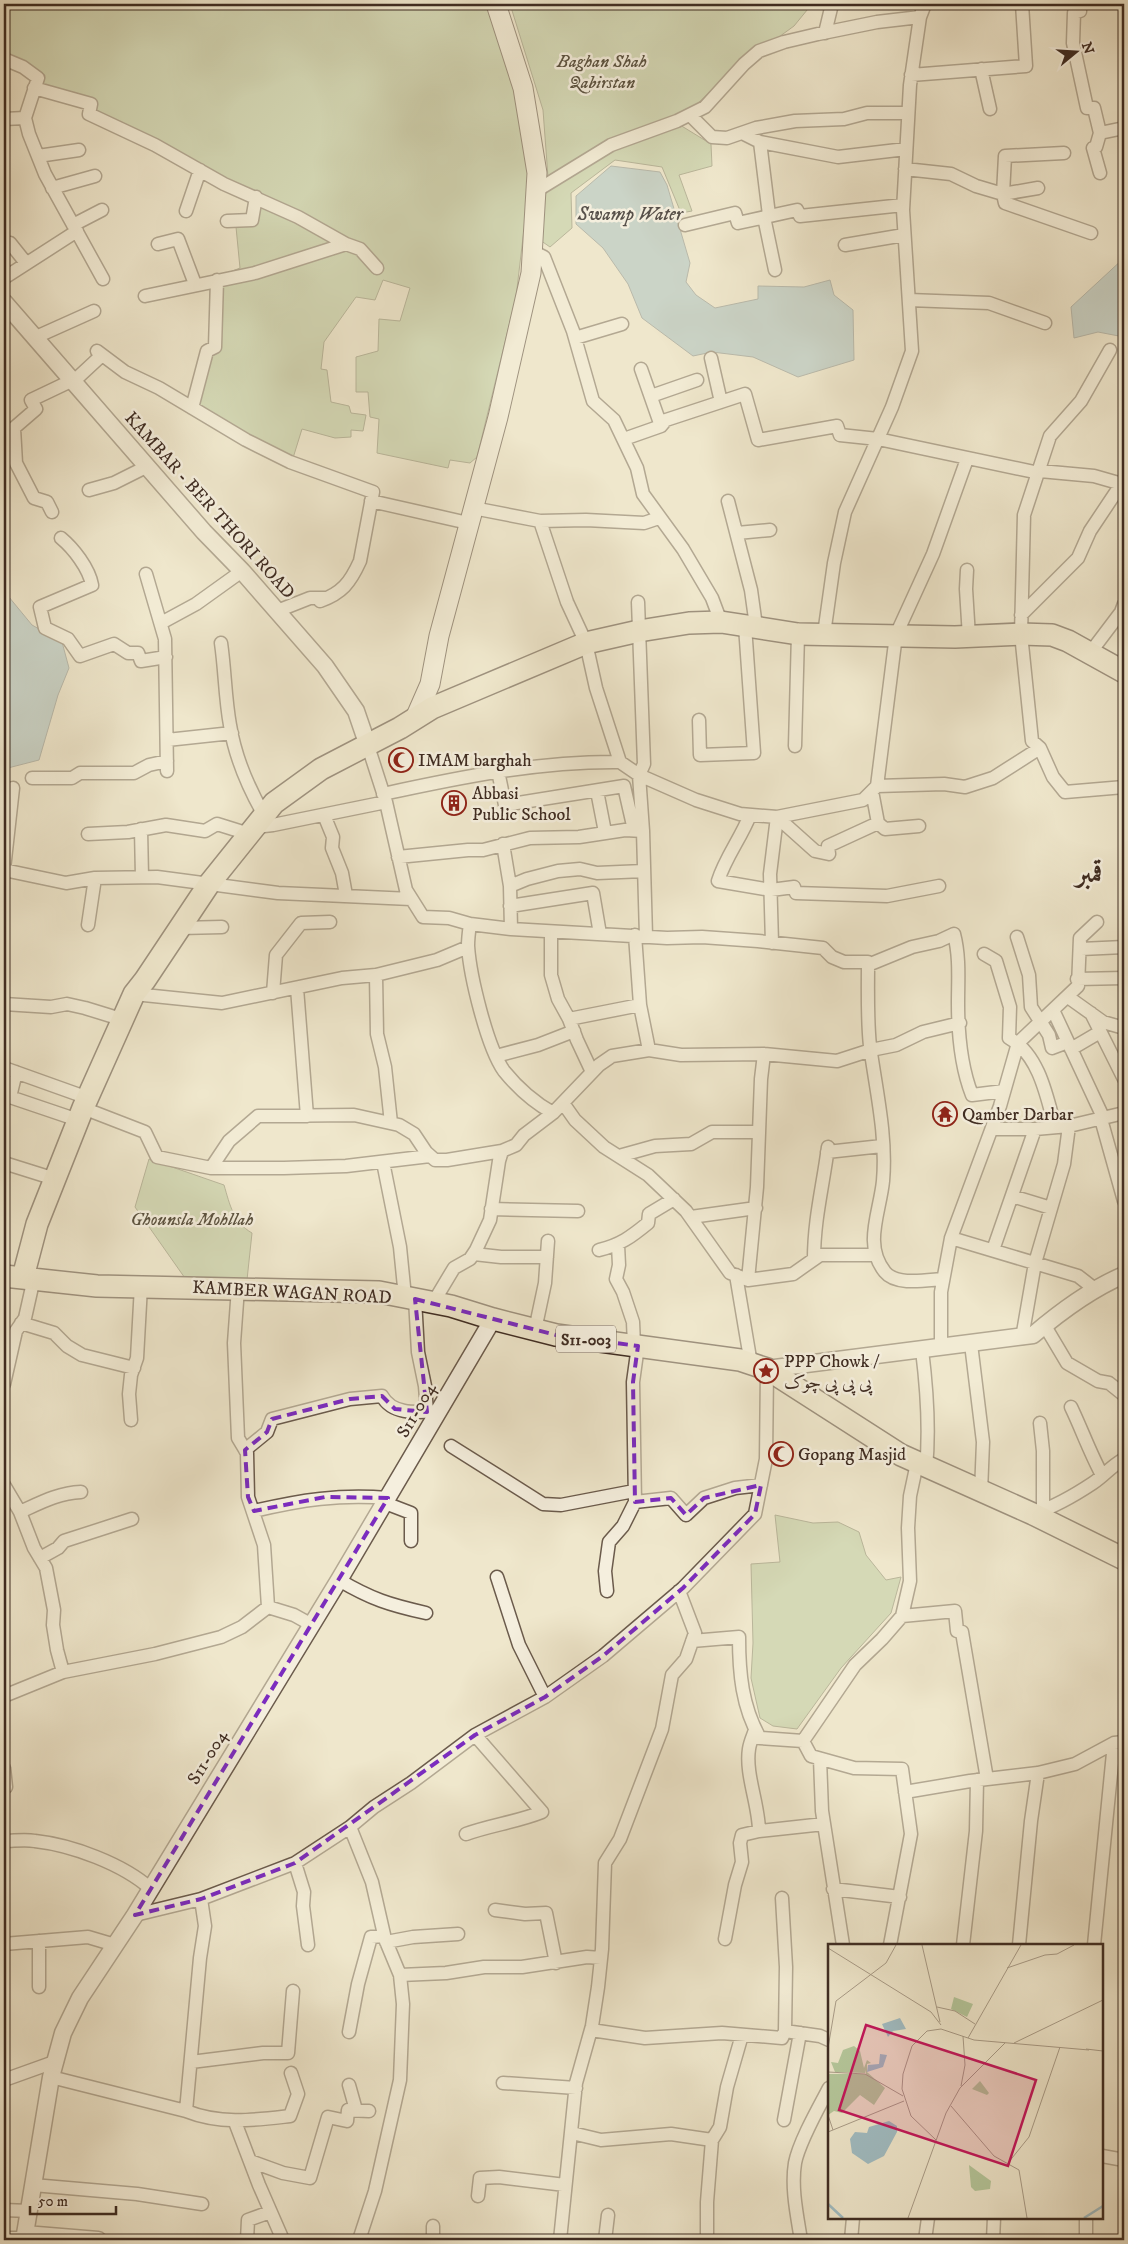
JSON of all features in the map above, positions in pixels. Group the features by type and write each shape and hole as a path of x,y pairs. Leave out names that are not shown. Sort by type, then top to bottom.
{"main road":[{"path":"416,716 430,684 439,636 498,417 531,273 537,173 523,88 496,4"},
{"path":"20,1277 37,1224 83,1109 134,994 209,884 274,803 321,769 368,746 400,728 416,716 504,677 586,644 639,631 689,623 721,622 798,634 969,637 1021,625 1052,635 1124,672"},
{"name":"KAMBER WAGAN ROAD","path":"20,1277 97,1286 379,1292 556,1335 680,1351 759,1366 921,1466 981,1492 1038,1513 1124,1559"}],"street":[{"path":"825,33 832,4"},
{"path":"824,634 834,563 845,512 892,407 912,351 903,205 911,76 920,17 925,4"},
{"path":"911,76 1026,66 1022,4"},
{"path":"1079,4 1080,11 1074,13 1073,43 1087,108 1094,108 1100,133 1096,148 1093,148 1100,173"},
{"path":"536,191 611,145 704,107 744,64 759,51 784,42 877,22 920,17"},
{"path":"4,59 23,67 38,78 25,118 38,156 52,188 103,279"},
{"path":"981,69 990,109"},
{"path":"34,88 91,104 90,114 155,145 224,184 298,217 346,244 360,249 378,268"},
{"path":"690,114 712,137 727,138 756,128 795,121 844,119 867,113 908,113"},
{"path":"4,120 25,118"},
{"path":"1100,133 1124,128"},
{"path":"742,133 760,142 838,157 906,149"},
{"path":"760,142 767,216 775,270"},
{"path":"38,156 79,150"},
{"path":"1064,153 1005,156 1003,194 1005,203 1091,233"},
{"path":"905,169 951,174 976,186 1003,194 1038,188"},
{"path":"186,211 200,170"},
{"path":"52,188 95,176"},
{"path":"227,221 252,220 256,197"},
{"path":"685,225 735,213 738,223 797,210 800,216 903,205"},
{"path":"4,278 102,210"},
{"path":"845,245 904,234"},
{"path":"158,244 178,239 194,284"},
{"path":"10,243 26,264"},
{"path":"145,296 290,263 346,244"},
{"path":"532,251 544,256 575,338 593,401 614,420 636,468 643,494 688,558 712,598 721,622"},
{"path":"192,408 207,351 215,347 218,280"},
{"path":"909,300 989,303 1045,323"},
{"name":"KAMBAR - BER THORI ROAD","path":"5,306 36,337 204,532 242,571 325,666 356,710 368,746"},
{"path":"36,337 94,310"},
{"path":"575,338 622,324"},
{"path":"1110,350 1081,401 1050,436 1040,472 1024,515 1021,625 1032,741 1040,748 1053,777 1065,792 1124,787"},
{"path":"52,512 47,502 34,498 16,463 14,428 36,409 31,400 74,380 100,353 125,372 159,388 246,440 290,462 373,492 360,561 356,570 336,595 324,600 310,598 277,611"},
{"path":"711,358 720,402"},
{"path":"642,369 661,426"},
{"path":"651,396 697,380"},
{"path":"624,439 661,426 666,420 745,394 758,440 837,426 840,435 878,439 967,459 1040,472 1094,476 1123,482 1090,531 1078,558 1021,625"},
{"path":"919,826 885,829 878,823 874,789 896,635 933,554 967,459"},
{"path":"89,490 114,482 148,466"},
{"path":"371,501 470,516 540,521 586,520 644,523 659,518"},
{"path":"699,720 700,755 754,753 751,590 728,501"},
{"path":"540,521 567,602 586,644 596,688 620,762"},
{"path":"736,533 770,530"},
{"path":"60,538 68,544 83,565 91,578 92,585 40,607 45,628 68,639 80,656 114,644 128,653 138,653 141,661 166,657"},
{"path":"967,570 966,589 969,637"},
{"path":"161,624 196,604 242,571"},
{"path":"32,778 72,778 80,772 134,772 149,765 167,766 166,657 161,624 146,574"},
{"path":"638,602 644,764 639,775 639,831 644,871 640,936 640,1005 650,1050"},
{"path":"1090,653 1121,612 1124,604"},
{"path":"795,746 798,634"},
{"path":"221,644 232,733 248,786 256,825"},
{"path":"167,740 232,733"},
{"path":"368,746 384,798 406,890 423,917 449,918 470,924 511,929 640,936 702,937 823,948 832,957 844,962 868,962 871,1050 882,1126 883,1181 874,1229 874,1255 886,1274 899,1280 943,1280"},
{"path":"88,834 128,832 166,825 205,832 217,824 256,825 324,815 474,774 599,762 620,762 639,775 696,800 740,814 777,817 863,800 874,789 944,784 965,787 993,778 1040,748"},
{"path":"498,771 505,805 624,786 639,831"},
{"path":"13,788 4,869 66,883 95,878 142,877 278,893 411,899"},
{"path":"597,791 605,832"},
{"path":"324,815 333,837 332,848 342,873 346,896"},
{"path":"750,815 722,869 718,881 770,890 794,887 796,893 887,896 939,886"},
{"path":"777,817 815,851 829,854 828,846 878,823"},
{"path":"772,943 770,874 777,817"},
{"path":"140,829 142,877"},
{"path":"398,857 483,850 530,838 579,837 605,832 639,831"},
{"path":"503,844 510,886 511,929"},
{"path":"510,886 558,871 580,870 597,873 644,871"},
{"path":"88,925 95,878"},
{"path":"510,906 593,893 600,934"},
{"path":"272,993 276,955 290,935 301,923 330,922"},
{"path":"940,1347 941,1292 951,1238 992,1129 1018,1043 1078,986 1080,938 1096,922"},
{"path":"470,924 468,947 476,989 492,1048 504,1070 538,1105 553,1113"},
{"path":"180,928 222,927"},
{"path":"551,932 551,975 558,999 572,1025 592,1072"},
{"path":"868,965 912,948 938,942 954,934 958,950 960,1023 966,1079 972,1095 1004,1092"},
{"path":"1017,937 1029,975 1031,1007 1049,1035 1052,1048 1069,1046 1100,1032"},
{"path":"134,994 222,1003 342,978 376,975 436,960 468,947"},
{"path":"1081,949 1124,947"},
{"path":"984,954 996,961 1010,1007 1009,1038 1018,1043 1034,1064 1046,1094 1055,1127"},
{"path":"376,975 376,1034 385,1067 391,1123"},
{"path":"1077,979 1124,978"},
{"path":"297,988 307,1116"},
{"path":"1068,997 1103,1022 1124,1028"},
{"path":"4,1004 51,1007 67,1004 124,1020"},
{"path":"496,1056 538,1045 572,1025 640,1005"},
{"path":"1010,1007 1031,1007"},
{"path":"1053,1010 1102,1116 1101,1119 1124,1201"},
{"path":"1091,1013 1124,1079"},
{"path":"211,1168 229,1141 258,1116 354,1116 391,1123 399,1125 414,1134 435,1160 448,1160 502,1151 516,1145 524,1135 553,1113 592,1072 612,1056 650,1050 681,1055 764,1054 837,1061 871,1050 896,1045 923,1032 960,1023"},
{"path":"135,1915 200,1899 295,1863 350,1827 374,1807 475,1735 545,1697 604,1656 679,1591 756,1514 766,1459 759,1366 742,1278 756,1208 761,1079 764,1054"},
{"path":"4,1068 16,1072 83,1109 145,1132 157,1157 211,1168 292,1168 346,1166 430,1156"},
{"path":"16,1072 10,1097 83,1109"},
{"path":"563,1102 576,1120 604,1146 648,1175 674,1199 690,1217 730,1273 742,1278 793,1274 820,1255 874,1255"},
{"path":"992,1129 1035,1129 1069,1126 1124,1113"},
{"path":"1022,1338 1035,1263 1064,1164 1069,1126"},
{"path":"993,1250 1035,1129"},
{"path":"619,1156 655,1146 691,1144 712,1132 759,1132"},
{"path":"814,1259 817,1204 824,1181 828,1150 882,1146"},
{"path":"418,1300 454,1268 470,1259 474,1254 490,1220 502,1151"},
{"path":"246,1450 267,1432 272,1419 350,1400 382,1396 395,1409 433,1411 425,1386 417,1345 418,1300 400,1248 384,1162"},
{"path":"4,1163 55,1179"},
{"path":"1012,1196 1051,1208"},
{"path":"599,1250 618,1245 648,1223 649,1214 674,1199"},
{"path":"690,1217 756,1208"},
{"path":"491,1209 578,1211"},
{"path":"951,1238 1078,1276 1096,1290"},
{"path":"535,1330 545,1283 548,1241"},
{"path":"607,1591 605,1571 609,1542 623,1526 634,1496 632,1382 636,1345 633,1322 623,1292 616,1279 619,1264 618,1245"},
{"path":"474,1254 501,1257 547,1257"},
{"path":"759,1366 1022,1338 1033,1335 1096,1290 1124,1275"},
{"path":"4,1384 16,1330 24,1318 20,1277"},
{"path":"131,1420 129,1394 137,1358 141,1286"},
{"path":"238,1288 234,1343 238,1438 246,1450 248,1497 264,1545 268,1607"},
{"name":"S11-004","path":"25,2238 54,2069 64,2033 80,1998 135,1915 312,1625 386,1501 433,1411 493,1320"},
{"path":"21,1323 54,1333 67,1346 82,1355 134,1368"},
{"path":"1045,1326 1067,1363 1098,1381 1109,1383 1124,1395"},
{"path":"971,1344 983,1442 981,1492"},
{"path":"802,1741 856,1665 902,1616 910,1581 908,1528 910,1496 921,1466 929,1434 922,1350"},
{"path":"1071,1407 1086,1436 1090,1453 1102,1475"},
{"path":"1038,1513 1043,1450 1040,1423"},
{"path":"451,1446 543,1504 561,1505 634,1496 672,1498 686,1514 704,1498 735,1488 761,1485"},
{"path":"1038,1513 1095,1482 1111,1466 1124,1459"},
{"path":"4,1485 20,1512 46,1568 54,1610 53,1625 57,1650 63,1672"},
{"path":"20,1512 50,1498 69,1492 81,1492"},
{"path":"254,1511 325,1497 357,1496 386,1501 411,1513 411,1541"},
{"path":"40,1558 58,1548 64,1541 132,1519"},
{"path":"497,1577 519,1645 545,1697"},
{"path":"339,1580 367,1596 394,1606 426,1613"},
{"path":"560,2240 576,2088 591,2030 601,1958 605,1863 620,1838 662,1729 672,1675 686,1659 695,1633 679,1591"},
{"path":"268,1607 294,1615 312,1625"},
{"path":"4,1696 63,1672 155,1654 221,1637 242,1627 268,1607"},
{"path":"902,1616 955,1611 957,1631 962,1632 982,1779 963,1944"},
{"path":"692,1642 739,1637 739,1672 750,1720 755,1730 760,1738 802,1741"},
{"path":"755,1730 749,1750 759,1831"},
{"path":"466,1834 488,1826 525,1819 542,1812 475,1735"},
{"path":"802,1741 811,1756 854,1768 902,1769 911,1834 890,1944"},
{"path":"905,1792 982,1779 1038,1773 1075,1764 1119,1742"},
{"path":"1094,1944 1119,1742"},
{"path":"820,1758 824,1824 843,1944"},
{"path":"4,1768 6,1787"},
{"path":"1019,1944 1031,1821 1038,1773"},
{"path":"725,1939 735,1885 742,1862 740,1843 742,1835 759,1831 824,1824"},
{"path":"350,1827 372,1882 385,1939 400,1975 403,2004 400,2080 375,2191 359,2240"},
{"path":"4,1841 34,1840 72,1850 112,1864 138,1877 151,1889"},
{"path":"295,1863 304,1892 303,1906 308,1945"},
{"path":"833,1889 900,1896"},
{"path":"591,2030 645,2038 722,2033 782,2038 784,2031 786,1967 782,1898"},
{"path":"186,2112 200,1958 206,1926 200,1899"},
{"path":"495,1910 525,1914 546,1913 556,1963"},
{"path":"350,2032 358,1984 371,1937 385,1939 458,1934"},
{"path":"4,1944 88,1937 115,1945"},
{"path":"39,1987 40,1941"},
{"path":"400,1975 446,1973 484,1967 522,1967 587,1957 601,1958"},
{"path":"191,2062 263,2053 288,2053 293,1991"},
{"path":"784,2031 820,2036 828,2040"},
{"path":"784,2120 800,2033"},
{"path":"707,2240 707,2202 712,2140 720,2127 727,2087 742,2035"},
{"path":"4,2080 54,2069 201,2117 235,2122 290,2116 298,2094 290,2073"},
{"path":"504,2083 576,2088"},
{"path":"250,2161 283,2173 310,2178 328,2117 348,2121 348,2110 362,2111 349,2085"},
{"path":"801,2240 795,2204 795,2162 814,2115 828,2090"},
{"path":"235,2122 283,2240"},
{"path":"572,2133 601,2140 671,2134 712,2140"},
{"path":"1103,2156 1124,2160"},
{"path":"478,2196 480,2178 499,2177 565,2185"},
{"path":"33,2185 137,2194 202,2204"},
{"path":"4,2210 29,2211"},
{"path":"247,2240 248,2220 270,2212"},
{"path":"605,2240 608,2215"},
{"path":"851,2240 853,2219"},
{"path":"925,2240 928,2219"},
{"path":"993,2240 994,2219"},
{"path":"1086,2219 1086,2240"},
{"path":"433,2240 434,2226"},
{"path":"4,2238 98,2240"}],"highlighted area":[{"path":"415,1299 556,1335 638,1346 633,1382 635,1502 671,1498 686,1515 704,1498 761,1485 755,1514 683,1588 603,1656 545,1697 475,1735 295,1863 201,1899 135,1915 339,1580 388,1498 325,1497 254,1511 248,1497 245,1450 267,1432 272,1419 350,1399 382,1396 395,1409 427,1412"}],"green space":[{"path":"4,4 492,4 542,194 608,152 680,125 711,144 712,166 679,175 692,211 681,213 662,167 615,160 571,193 572,228 550,247 524,229 516,297 477,457 470,463 450,460 448,468 377,453 379,419 370,417 368,392 356,392 356,357 378,351 379,319 400,321 410,288 383,280 375,300 356,297 324,342 321,369 327,370 331,402 349,406 351,413 366,415 363,431 351,430 351,437 335,438 302,429 293,458 258,443 198,404 210,353 220,276 240,268 236,227 257,222 260,193 226,179 40,86 4,53"},
{"name":"Baghan Shah Qabirstan","path":"510,4 812,4 794,26 772,42 755,48 693,108 619,136 548,177 543,110"},
{"name":"Ghounsla Mohllah","path":"149,1159 224,1185 230,1206 236,1218 240,1224 252,1233 247,1280 187,1281 135,1207"},
{"path":"775,1515 813,1523 838,1522 859,1532 866,1555 886,1580 901,1577 891,1613 841,1668 797,1729 773,1726 760,1718 751,1678 753,1643 751,1564 780,1562"}],"water":[{"name":"Swamp Water","path":"611,166 660,172 667,185 690,263 686,282 696,295 715,308 758,299 758,286 804,287 830,280 834,295 853,310 854,360 798,377 753,357 712,352 693,356 642,318 628,284 603,248 576,224 576,196"},
{"path":"1124,258 1124,337 1098,332 1074,338 1071,307"},
{"path":"4,591 32,625 62,642 69,668 58,695 39,760 4,769"}],"place":[{"name":"IMAM barghah","path":"401,760"},
{"name":"Abbasi Public School","path":"454,803"},
{"name":"Qamber Darbar","path":"945,1114"},
{"name":"PPP Chowk / پی پی پی چوک","path":"766,1371"},
{"name":"Gopang Masjid","path":"781,1454"}],"district":[{"name":"قمبر","path":"1089,872"}]}
